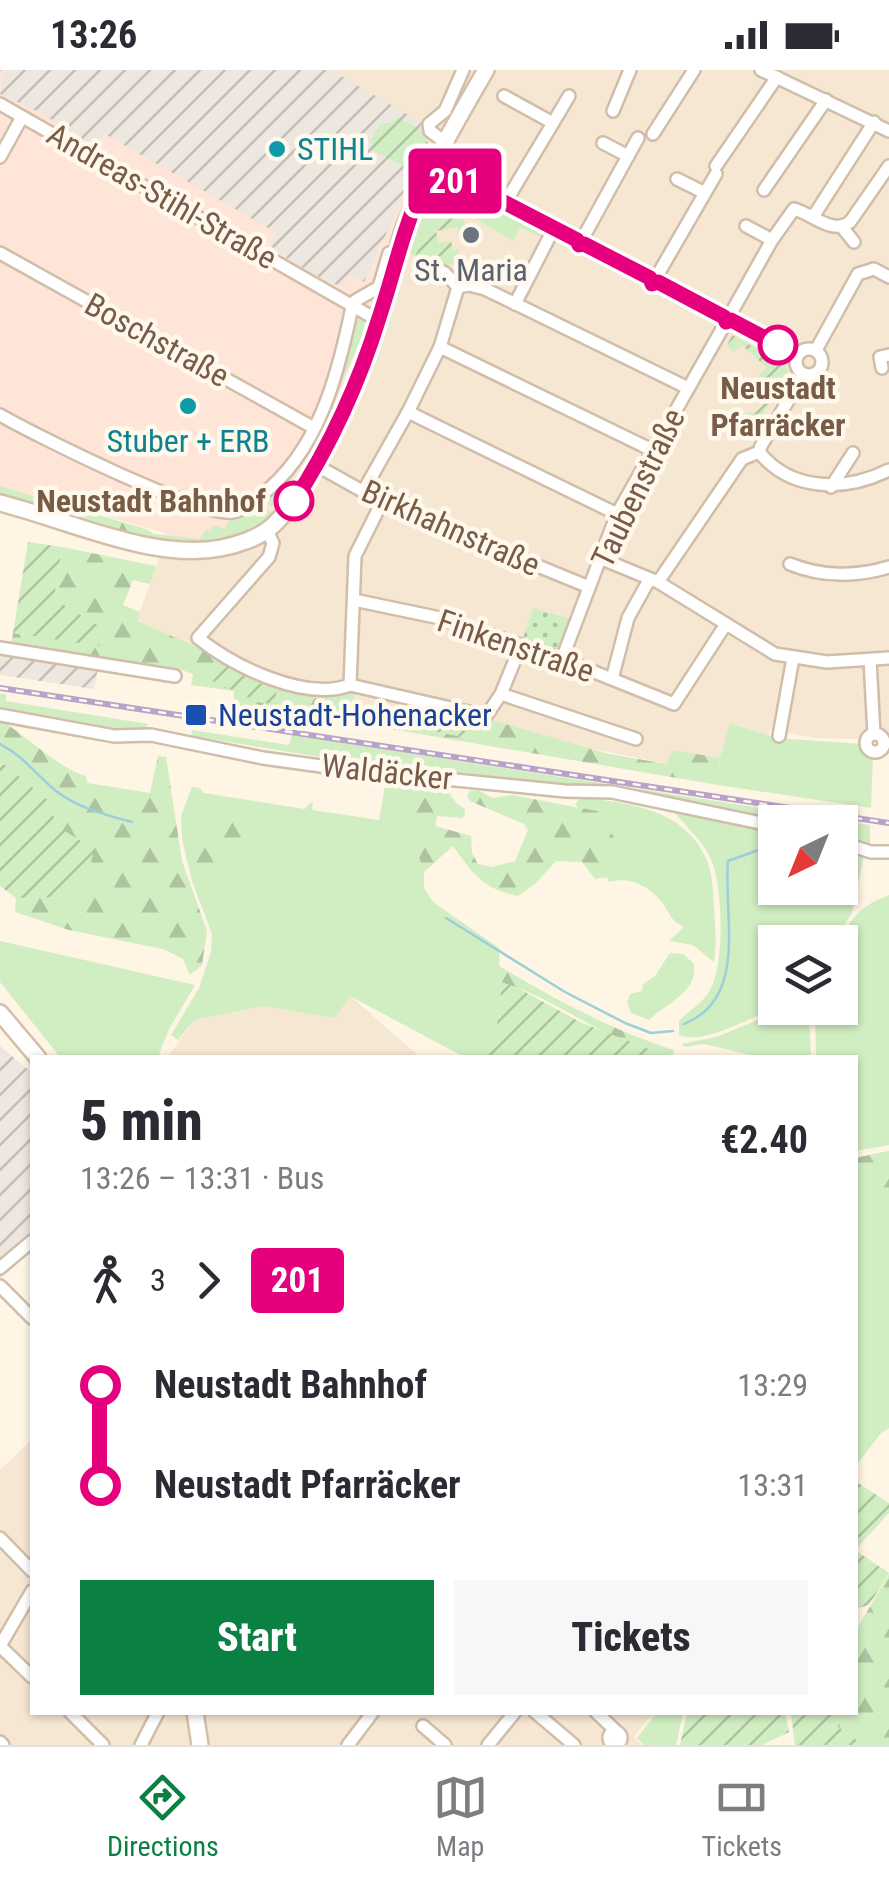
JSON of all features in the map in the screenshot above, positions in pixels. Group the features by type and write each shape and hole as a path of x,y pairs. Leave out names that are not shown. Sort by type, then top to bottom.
{"street":[{"path":"444,144 430,130 430,124 446,111 463,70"},
{"path":"0,503 162,550 221,548 267,531 287,511 337,422 380,317 407,222 423,186 440,165 444,144 486,70"},
{"path":"613,111 630,70"},
{"path":"653,134 694,70"},
{"path":"761,70 889,131"},
{"path":"655,279 716,170 777,77"},
{"path":"504,96 553,123"},
{"path":"505,203 569,96"},
{"path":"764,190 826,100"},
{"name":"Andreas-Stihl-Straße","path":"0,104 380,317"},
{"path":"0,157 22,116"},
{"path":"874,122 812,217 832,226 842,227 850,222 889,166"},
{"path":"582,240 638,138"},
{"path":"603,142 628,156"},
{"path":"440,165 449,181"},
{"path":"440,165 467,183 797,355"},
{"path":"677,179 705,194"},
{"path":"423,186 436,180 467,183"},
{"name":"Taubenstraße","path":"562,659 617,514 652,450 772,240 794,208 812,217"},
{"path":"0,415 137,480 227,512 247,505 290,469 314,428 338,369 357,302 379,287 396,234 407,222"},
{"path":"746,226 772,240"},
{"path":"842,227 854,242"},
{"path":"514,304 554,228"},
{"name":"Boschstraße","path":"0,253 314,428"},
{"path":"431,265 458,287"},
{"path":"816,350 858,274 874,269 889,276"},
{"path":"458,287 485,289 688,388"},
{"path":"364,490 440,347 458,287"},
{"path":"440,347 652,450"},
{"path":"806,348 816,350 822,366 817,373 804,374 796,364 797,355 806,348"},
{"path":"882,368 880,357 889,355"},
{"path":"612,680 628,618 742,458 759,452 804,374"},
{"path":"408,412 617,514"},
{"path":"759,452 788,474 831,487 887,476"},
{"path":"831,487 853,453 859,482"},
{"name":"Birkhahnstraße","path":"314,464 382,502 589,588"},
{"path":"350,685 356,556 382,502"},
{"path":"267,531 273,543 269,557 198,638 279,684 337,690 350,685 486,716 521,645"},
{"path":"602,559 654,581 758,645 793,658 827,662 889,658"},
{"path":"790,564 832,574 889,567"},
{"name":"Finkenstraße","path":"354,600 440,618 562,659 674,704 726,624"},
{"path":"0,648 175,676"},
{"path":"779,736 793,658"},
{"path":"870,660 874,734"},
{"path":"500,694 636,739"},
{"name":"Waldäcker","path":"0,715 114,736 151,735 335,768 565,791 612,792 758,822"},
{"path":"858,848 889,852"},
{"path":"0,1012 36,1055"},
{"path":"0,1268 30,1244"},
{"path":"0,1286 30,1316"},
{"path":"0,1538 30,1569"},
{"path":"30,1594 0,1646 30,1675"},
{"path":"73,1715 104,1745"},
{"path":"141,1745 156,1715"},
{"path":"195,1715 200,1745"},
{"path":"348,1745 371,1715"},
{"path":"488,1745 513,1715"},
{"path":"539,1715 574,1745"},
{"path":"599,1715 621,1740"},
{"path":"422,1726 445,1745"}],"shaded area":[{"path":"0,70 331,70 424,124 420,132 428,143 407,191 418,197 379,321 287,511 237,544 162,550 165,533 0,486"},
{"path":"0,70 331,70 424,124 420,132 428,143 364,282 349,275 343,286 330,283 269,248 277,233 105,134 96,149 43,114 0,94"},
{"path":"331,70 889,70 889,737 873,729 856,739 814,738 770,729 768,735 731,723 720,758 672,751 668,764 568,744 476,739 394,724 391,729 349,722 356,691 330,693 277,686 137,620 162,550 407,191 423,124"},
{"path":"0,655 98,668 94,689 0,675"},
{"path":"350,996 418,1055 169,1055 194,1020 264,1006 335,1017"},
{"path":"0,1046 30,1071 30,1251 0,1279"},
{"path":"30,1441 30,1715 651,1715 634,1737 642,1745 0,1745 0,1470"}],"green space":[{"path":"397,117 421,130 428,143 416,172 372,150 371,140 380,124 392,123"},
{"path":"443,192 493,207 539,231 540,237 520,227 513,241 462,211 454,201 427,221 416,256 410,254 425,207"},
{"path":"444,198 460,210 465,230 459,231 457,227 436,231 438,243 451,241 454,252 458,248 460,264 443,265 416,255 427,221"},
{"path":"360,319 364,332 310,453 272,507 265,500 290,474 354,324"},
{"path":"732,335 785,364 788,374 752,431 740,419 749,412 752,415 765,403 757,393 750,397 744,390 758,382 755,378 767,368 742,345 733,352 727,345"},
{"path":"0,486 146,529 144,537 122,535 0,499"},
{"path":"262,503 273,514 230,537 184,542 151,541 144,537 146,529 154,534 200,539 206,529 210,532 214,525 224,529 229,521 245,517"},
{"path":"28,542 62,547 54,599 103,628 99,646 13,633"},
{"path":"62,547 156,566 150,584 133,580 123,605 140,612 138,621 219,657 211,680 258,702 274,705 277,686 330,693 356,690 349,722 331,723 234,709 234,691 191,685 193,674 176,668 11,646 13,633 99,645 103,628 54,599"},
{"path":"533,608 571,619 557,649 523,638"},
{"path":"219,657 277,686 275,705 258,702 210,680"},
{"path":"0,694 6,694 6,701 148,724 144,733 0,712"},
{"path":"402,700 488,719 476,739 393,724"},
{"path":"488,719 609,754 667,764 672,750 720,758 718,785 391,729 393,724 475,739"},
{"path":"0,720 65,767 86,776 87,783 150,793 158,756 166,757 182,861 207,931 202,965 190,975 183,959 163,949 69,930 15,912 16,898 69,897 57,826 48,800 0,761"},
{"path":"730,723 777,738 861,744 873,756 871,808 718,785 720,758"},
{"path":"192,730 289,745 292,735 758,808 758,819 615,788 568,787 388,768 191,736"},
{"path":"0,761 48,800 57,826 94,849 87,881 69,897 16,898 0,886"},
{"path":"398,778 403,811 424,872 424,888 433,902 499,948 501,1010 488,1055 460,1055 350,996 335,1018 264,1006 194,1020 178,1040 171,1035 199,988 211,952 212,934 192,881 182,839 181,816 192,787 203,793 305,809 313,803 312,810 379,820 386,781"},
{"path":"398,778 443,785 465,809 465,815 437,816 435,826 471,836 472,853 478,864 492,867 515,861 528,830 524,824 470,801 470,791 478,790 492,798 512,795 602,812 604,824 614,837 617,868 607,877 595,879 582,862 556,861 518,896 480,879 453,846 424,872 403,811"},
{"path":"581,798 618,802 654,812 686,830 698,844 712,878 714,962 693,945 669,941 684,927 673,920 652,893 632,882 609,882 607,877 617,868 613,842 606,829 575,804"},
{"path":"670,808 758,826 758,905 854,905 844,925 758,925 758,1016 728,1029 689,1037 679,1035 679,1021 711,988 719,960 721,922 714,869 697,838"},
{"path":"188,820 240,821 242,841 237,854 210,874 196,868"},
{"path":"858,823 870,825 870,848 858,844"},
{"path":"858,853 864,855 858,884"},
{"path":"889,895 889,1145 858,1150 858,1055 816,1055 815,1025 858,1025 858,925 849,925 857,914"},
{"path":"0,941 195,985 159,1055 58,1055 0,982"},
{"path":"670,953 683,954 694,964 686,990 649,1020 631,1013 627,1002 630,994 642,991 643,984 655,976"},
{"path":"499,966 584,1013 674,1050 673,1055 628,1043 543,999 500,982"},
{"path":"500,982 580,1022 664,1055 488,1055 501,1010"},
{"path":"758,1020 758,1025 810,1025 811,1055 751,1055 704,1044 681,1044 716,1037"},
{"path":"889,1151 889,1428 858,1463 858,1157"},
{"path":"889,1151 889,1194 877,1191 858,1198 858,1157"},
{"path":"858,1483 889,1503 889,1513 858,1547"},
{"path":"858,1552 889,1573 869,1605 858,1608"},
{"path":"889,1574 889,1745 864,1745 838,1727 837,1715 858,1715 858,1627"},
{"path":"655,1715 683,1715 676,1745 644,1745 637,1738"},
{"path":"687,1715 785,1715 789,1732 762,1745 680,1745"},
{"path":"791,1715 837,1715 838,1727 864,1745 795,1745"}],"waterway":[{"path":"0,744 65,797 132,822"},
{"path":"684,1024 704,1012 718,995 725,975 728,861 758,850"},
{"path":"446,918 565,992 625,1023 651,1033 673,1031"}],"railway":[{"path":"0,688 889,823"}],"bus line":[{"name":"201","path":"294,501 337,422 370,346 407,222 423,186 436,180 467,183 577,240 579,245 584,244 650,278 652,284 658,282 724,317 726,322 731,320 778,345"}],"place":[{"name":"STIHL","path":"277,149"},
{"name":"St. Maria","path":"471,235"},
{"name":"Neustadt Pfarräcker","path":"778,345"},
{"name":"Stuber + ERB","path":"188,406"},
{"name":"Neustadt Bahnhof","path":"294,501"},
{"name":"Neustadt-Hohenacker","path":"196,715"}]}
